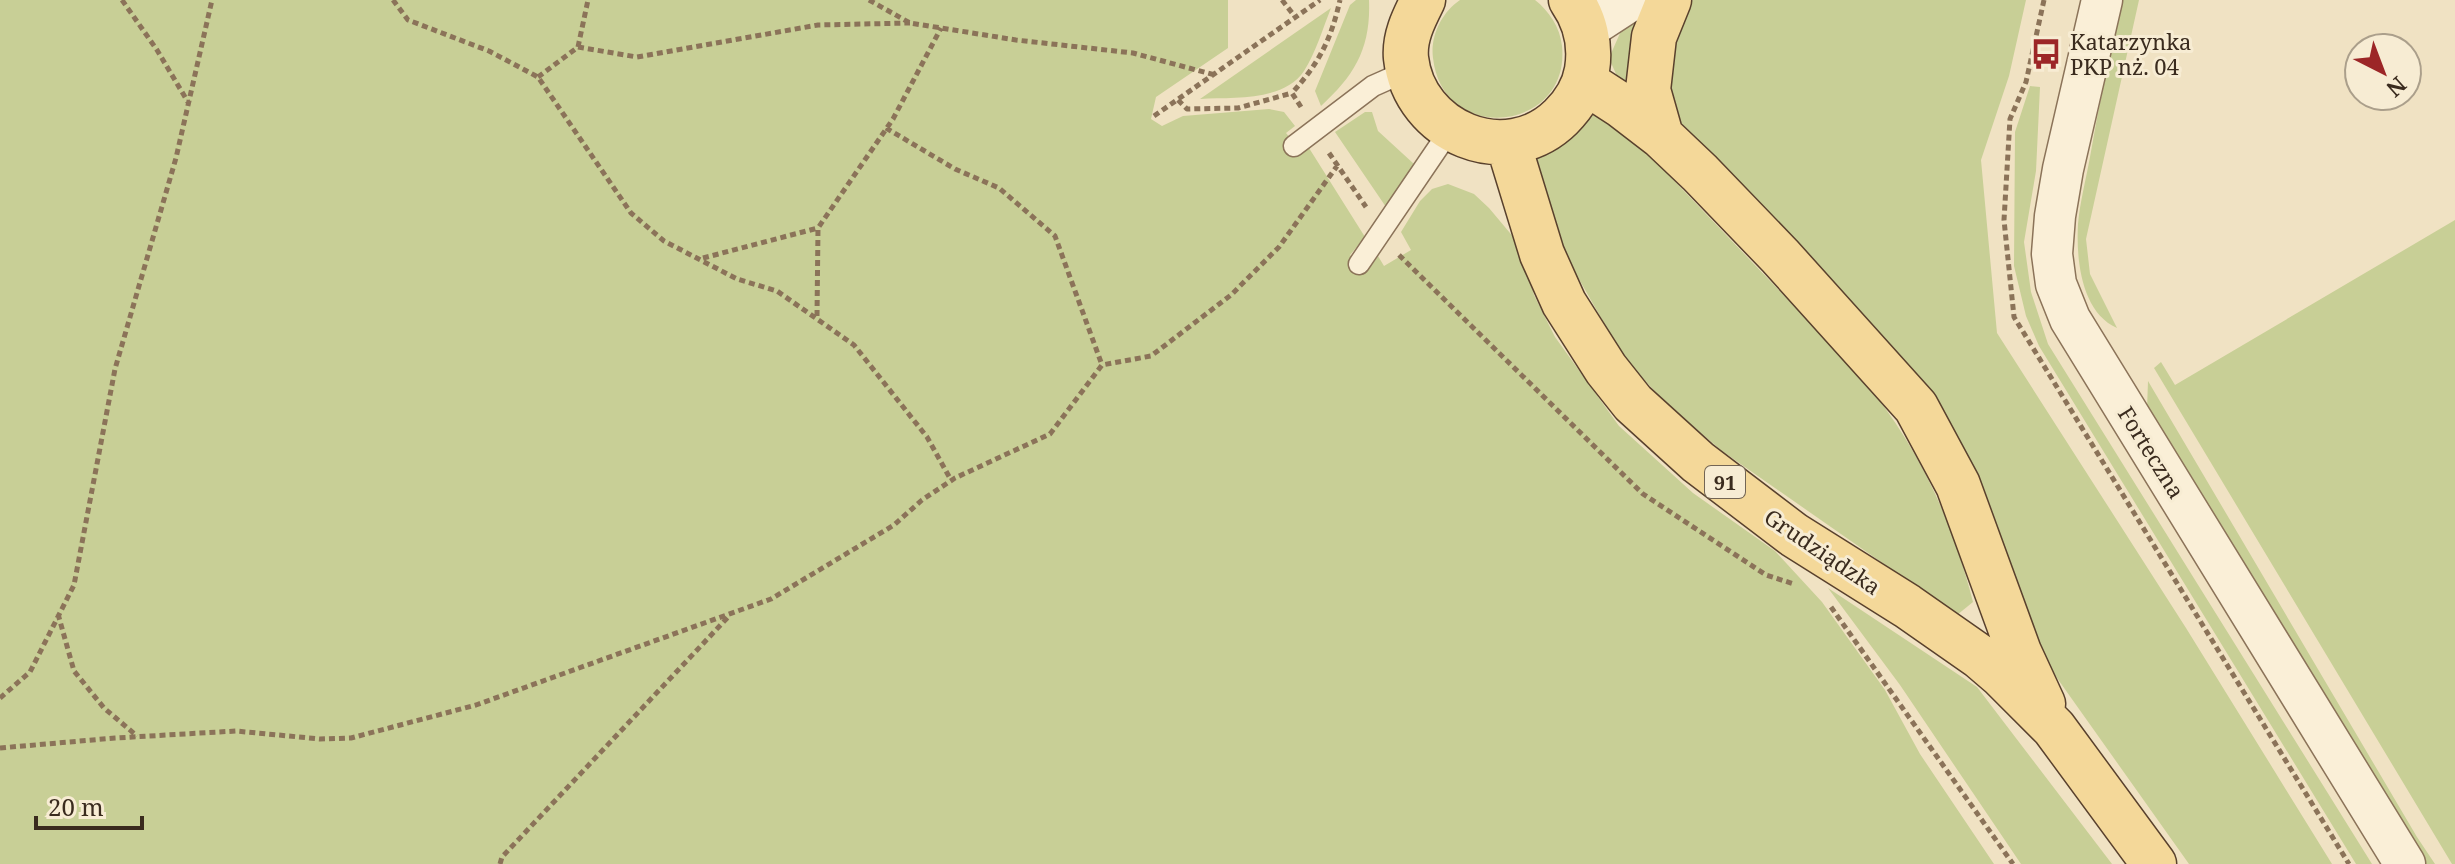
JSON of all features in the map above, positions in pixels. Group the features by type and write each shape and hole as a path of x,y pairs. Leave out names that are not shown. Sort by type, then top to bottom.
{"main road":[{"path":"1661,136 1648,90 1654,37 1669,0"},
{"path":"1409,9 1406,56 1412,85 1427,111 1450,130 1478,141 1508,143 1531,137 1552,125 1569,108 1585,82 1588,61 1578,14"},
{"name":"Grudziądzka","path":"1585,82 1661,136 1780,256 1916,407 1958,485 2019,652 2054,728"},
{"name":"Grudziądzka","path":"1508,143 1542,254 1564,303 1606,369 1633,403 1698,462 1794,535 1907,606 1980,657 2054,728 2154,864"}],"street":[{"path":"1578,14 1628,0"},
{"name":"Forteczna","path":"2102,0 2066,154 2055,216 2052,254 2056,284 2070,319 2405,864"}],"lane":[{"path":"1294,146 1373,86 1409,70"},
{"path":"1359,264 1450,130"}],"path":[{"path":"122,0 189,103"},
{"path":"0,698 30,672 74,585 115,369 176,158 212,0"},
{"path":"393,0 408,20 489,51 538,77 631,213 664,241 737,279 777,291 854,345 927,437 951,480"},
{"path":"869,0 910,23"},
{"path":"1282,0 1296,18"},
{"path":"1154,116 1320,0"},
{"path":"2026,82 2044,0"},
{"path":"538,77 578,47 588,1"},
{"path":"578,47 637,57 818,25 910,23 1016,40 1133,53 1215,75"},
{"path":"817,317 818,228 886,128 941,28"},
{"path":"1178,100 1187,109 1238,108 1292,93"},
{"path":"886,128 955,169 999,188 1055,236 1102,365"},
{"path":"0,748 236,731 320,739 351,738 476,705 771,599 894,525 951,480 1050,434 1102,365 1151,356 1231,295 1279,247 1337,166"},
{"path":"701,258 818,228"},
{"path":"1400,256 1643,494 1766,575 1807,588"},
{"path":"1830,605 2013,864"},
{"path":"58,614 74,671 104,708 138,737"},
{"path":"500,864 502,857 730,614"}],"green space":[{"path":"0,0 1228,0 1228,48 1156,97 1151,119 1162,126 1183,116 1269,109 1284,112 1295,126 1286,133 1303,153 1309,148 1365,237 1350,255 1367,272 1378,256 1384,266 1411,250 1401,232 1420,201 1432,189 1448,184 1474,194 1515,239 1526,262 1534,295 1555,337 1619,426 1693,493 1775,551 1822,602 1885,690 1920,754 1994,864 0,864"},
{"path":"1356,0 1369,0 1364,46 1352,71 1321,106 1315,91 1350,5"},
{"path":"1460,0 1535,0 1553,20 1562,46 1559,75 1547,96 1528,111 1505,117 1481,116 1459,106 1442,87 1433,58 1433,41 1448,11"},
{"path":"1693,0 2026,0 2009,76 1981,160 1997,333 2186,628 2332,864 2189,864 2035,647 1937,411 1895,350 1680,123 1665,86 1677,15"},
{"path":"2123,0 2139,0 2086,239 2090,274 2117,328 2095,310 2088,297 2080,268 2078,224 2097,117"},
{"path":"1641,4 1632,77 1623,90 1609,58 1629,13"},
{"path":"1331,8 1312,56 1295,81 1271,93 1256,96 1200,99"},
{"path":"2030,86 2040,87 2036,171 2024,242 2031,292 2048,344 2372,864 2356,864 2039,346 2026,316 2014,266 2015,132"},
{"path":"1598,106 1643,148 1859,374 1898,426 1929,481 1964,570 1973,602 1957,615 1722,451 1668,405 1625,360 1563,251 1527,161 1554,149"},
{"path":"1365,112 1372,112 1378,131 1414,164 1416,170 1386,207 1335,132"},
{"path":"2455,220 2455,864 2452,864 2154,368 2161,362 2175,385"},
{"path":"2148,381 2435,864 2416,864 2147,410"},
{"path":"1828,588 1977,687 2112,864 2021,864 1900,685"}],"place":[{"name":"Katarzynka PKP nż. 04","path":"2046,54"}]}
